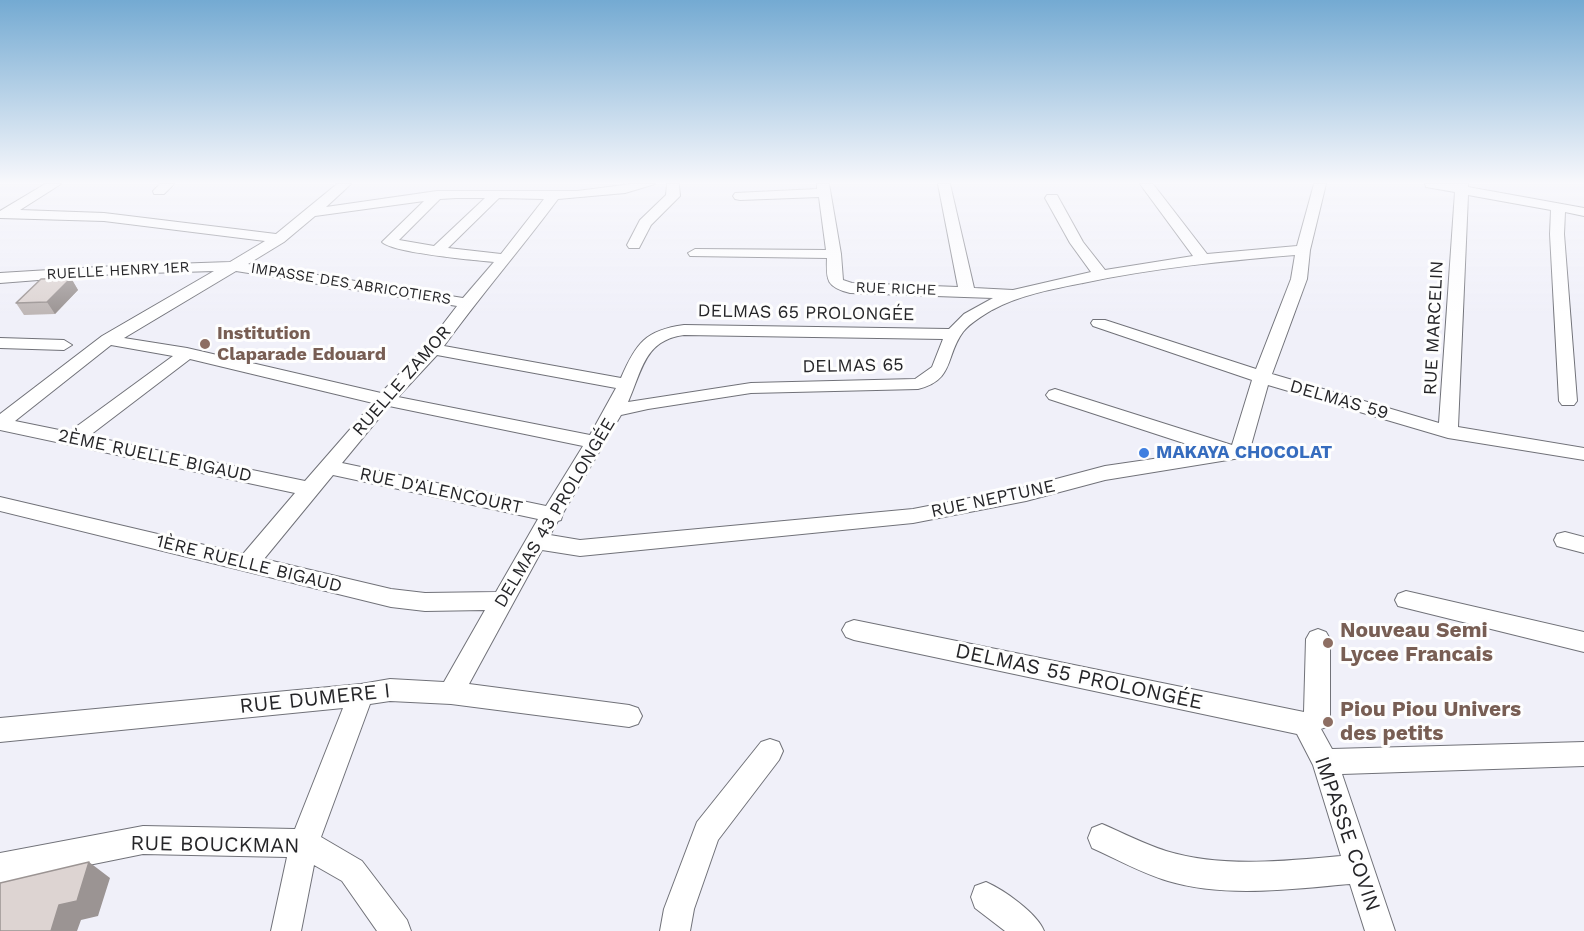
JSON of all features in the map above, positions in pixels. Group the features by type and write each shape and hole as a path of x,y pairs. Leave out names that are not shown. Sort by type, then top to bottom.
{"street":[{"path":"187,227 279,239"},
{"path":"0,423 108,340 236,266 294,227"},
{"path":"403,227 391,239 389,242 391,244 504,259"},
{"path":"437,251 462,227"},
{"name":"RUELLE ZAMOR","path":"248,564 385,400 433,349 467,303 530,227"},
{"path":"634,244 643,227"},
{"name":"RUE RICHE","path":"830,227 834,254 834,277 837,282 850,288 1019,295"},
{"path":"953,227 967,292"},
{"path":"1068,227 1101,275"},
{"path":"1179,227 1202,258"},
{"path":"1055,395 1234,453 1240,449 1262,377 1299,279 1309,227"},
{"name":"RUE MARCELIN","path":"1448,432 1460,227"},
{"path":"1557,227 1568,400"},
{"path":"953,334 992,304 1101,275 1202,258 1303,250"},
{"path":"695,253 834,254"},
{"name":"RUELLE HENRY 1ER","path":"0,278 115,270 236,266"},
{"name":"IMPASSE DES ABRICOTIERS","path":"236,266 467,303"},
{"name":"DELMAS 59","path":"1099,323 1262,377 1448,432 1584,454"},
{"name":"DELMAS 65 PROLONGÉE","path":"660,334 684,330 953,334"},
{"name":"DELMAS 43 PROLONGÉE","path":"451,693 535,541 554,514 594,442 615,411 646,346 660,334"},
{"name":"DELMAS 65","path":"615,411 648,403 751,388 918,384 931,379 940,372 953,334"},
{"path":"108,340 187,353 385,400 594,442"},
{"path":"0,343 64,345"},
{"path":"433,349 626,384"},
{"path":"72,439 187,353"},
{"name":"2ÈME RUELLE BIGAUD","path":"0,423 309,489"},
{"name":"RUE NEPTUNE","path":"535,541 580,548 913,516 1026,494 1105,473 1234,453"},
{"name":"RUE D'ALENCOURT","path":"328,467 554,514"},
{"name":"1ÈRE RUELLE BIGAUD","path":"0,504 391,598 425,602 502,601"},
{"path":"1406,600 1584,642"},
{"name":"DELMAS 55 PROLONGÉE","path":"854,630 1305,724"},
{"path":"1305,724 1317,719 1318,639"},
{"name":"RUE DUMERE I","path":"0,730 361,695 390,690 451,693 629,716"},
{"path":"286,931 304,843 361,695"},
{"name":"IMPASSE COVIN","path":"1305,724 1325,762 1380,931"},
{"path":"675,931 679,909 707,832 770,752"},
{"path":"1325,762 1584,754"},
{"path":"1102,838 1173,868 1232,874 1296,874 1359,869"},
{"name":"RUE BOUCKMAN","path":"0,868 143,840 304,843 352,871 396,931"},
{"path":"986,897 1029,931"}],"building":[{"path":"71,278 47,302 16,303 41,279"},
{"path":"89,862 77,901 59,905 51,931 0,931 0,883"}],"place":[{"name":"Institution Claparade Edouard","path":"205,344"},
{"name":"MAKAYA CHOCOLAT","path":"1144,453"},
{"name":"Nouveau Semi Lycee Francais","path":"1328,643"},
{"name":"Piou Piou Univers des petits","path":"1328,722"}]}
